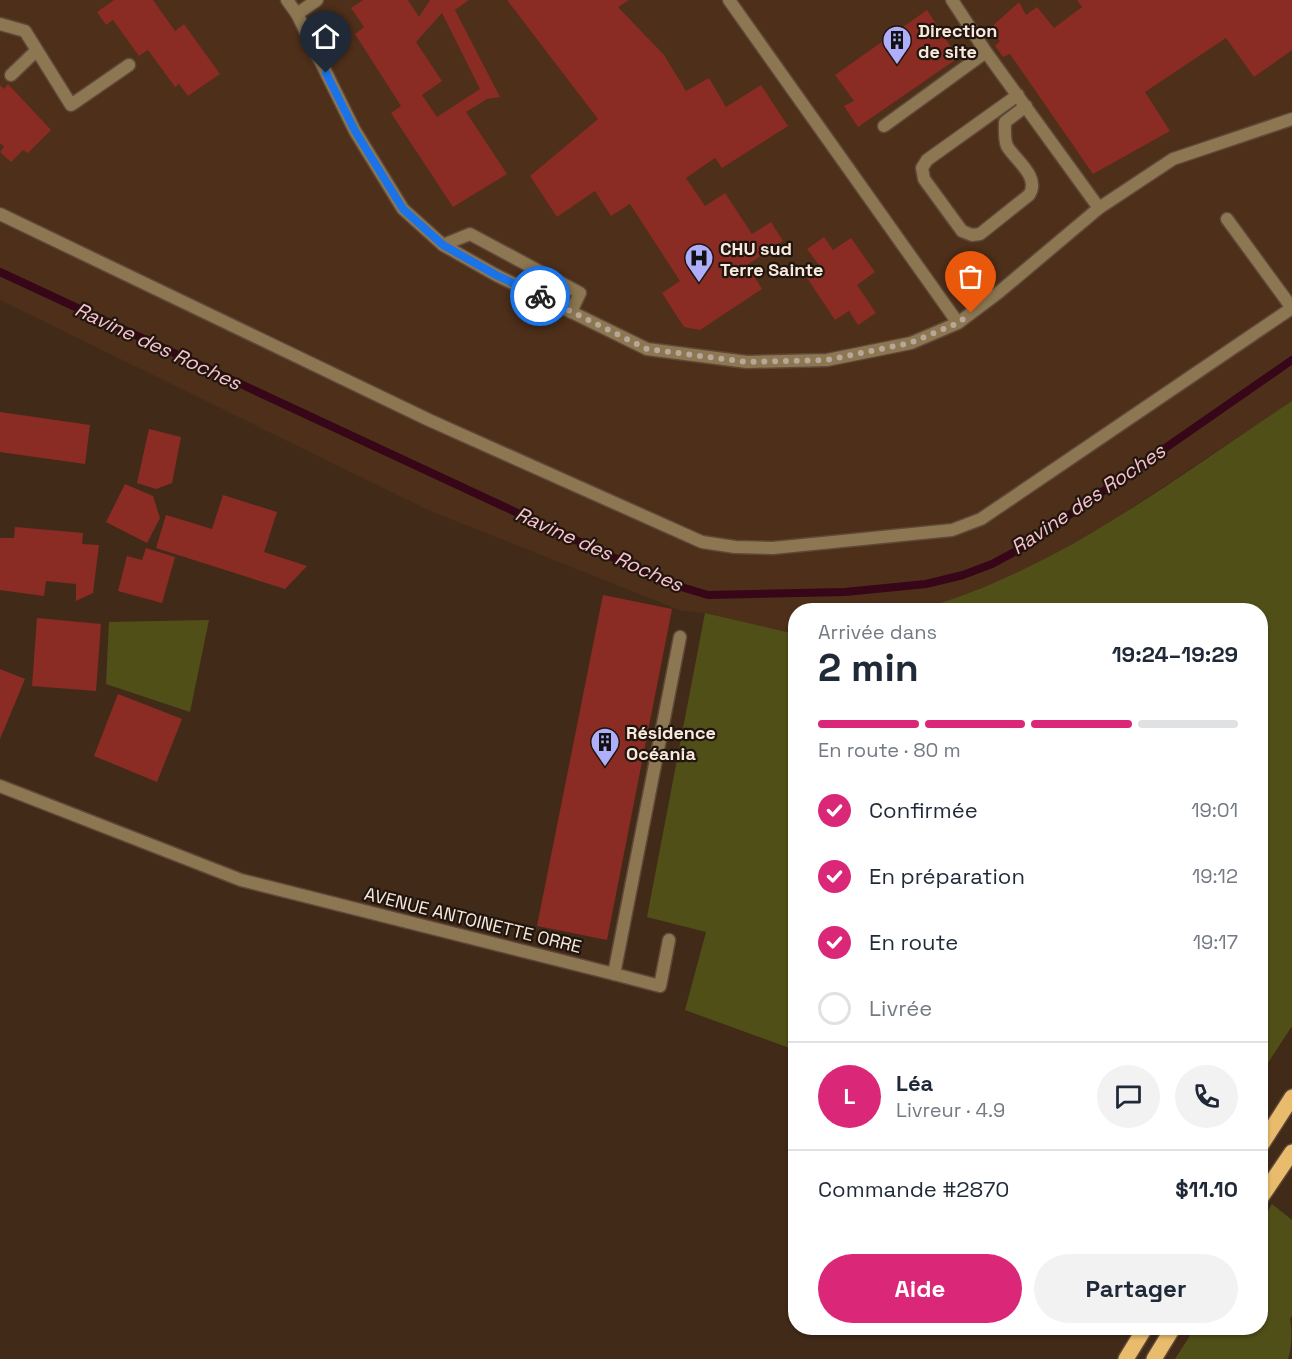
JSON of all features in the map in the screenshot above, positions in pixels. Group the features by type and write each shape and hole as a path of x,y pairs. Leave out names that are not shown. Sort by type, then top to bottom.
{"main road":[{"path":"1268,1134 1292,1096"},
{"path":"1268,1187 1292,1152"},
{"path":"1126,1359 1141,1335"},
{"path":"1154,1359 1169,1335"}],"street":[{"path":"287,0 297,14 355,131 403,209 443,245 496,275 647,349 747,362 827,360 910,343 958,323 998,293 1099,208 1173,159 1292,118"},
{"path":"297,14 317,0"},
{"path":"729,0 958,323"},
{"path":"952,0 986,52 1099,208"},
{"path":"0,24 25,31 70,105 129,65"},
{"path":"11,75 37,50"},
{"path":"884,126 986,52"},
{"path":"1005,122 1005,144 1033,180 1033,189 1029,195 980,234 972,235 962,231 924,179 922,168 927,160 1018,95"},
{"path":"1005,122 1026,106"},
{"path":"991,114 1005,122"},
{"path":"0,214 429,420 702,542 735,547 773,548 952,530 981,519 1292,308 1227,219"},
{"path":"443,245 470,234 580,293 571,312"},
{"path":"614,974 680,637"},
{"name":"AVENUE ANTOINETTE ORRE","path":"0,786 241,880 660,986 669,940"}],"shaded area":[{"name":"CHU sud Terre Sainte","path":"0,0 1292,0 1292,401 1112,521 1037,564 944,603 788,603 788,633 705,613 682,611 428,510 0,300"},
{"path":"1292,401 1292,1026 1268,1063 1268,603 939,603 1018,572 1113,520"},
{"path":"705,613 788,632 788,1047 685,1010 706,932 647,917"},
{"path":"209,620 190,712 106,684 109,622"},
{"path":"1272,1204 1292,1220 1292,1315 1288,1359 1175,1359 1190,1335 1268,1335 1268,1211"}],"building":[{"path":"114,0 153,0 175,31 184,24 220,74 188,96 179,84 175,87 148,50 139,56 113,20 106,25 97,12"},
{"path":"363,0 408,0 419,17 430,0 469,0 455,10 500,97 487,99 466,112 507,174 453,207 391,113 401,106 355,34 364,27 351,8","holes":["442,13 480,89 437,117 422,95 442,81 416,42"]},
{"path":"507,0 629,0 618,7 664,55 686,91 709,78 726,107 761,85 788,126 722,168 715,158 686,178 705,206 725,193 752,234 771,222 783,241 747,265 762,289 700,330 684,327 662,293 680,281 630,204 611,216 595,191 557,217 530,176 598,119"},
{"path":"1077,0 1292,0 1292,50 1254,77 1226,38 1145,92 1170,131 1093,174 1010,54 1003,57 995,46 1000,41 989,29 1019,2 1026,15 1037,7 1054,28 1082,7"},
{"name":"Direction de site","path":"927,10 958,58 858,127 844,106 854,101 835,75"},
{"path":"8,84 51,130 28,153 23,150 11,162 0,152 4,147 0,143 0,85 4,89"},
{"path":"824,237 833,250 851,238 875,272 857,285 876,313 858,325 849,311 835,320 807,278 821,268 807,249"},
{"path":"0,412 90,425 85,464 0,452"},
{"path":"149,429 181,437 172,483 156,489 137,483"},
{"path":"125,484 153,496 160,518 147,543 106,522"},
{"path":"223,495 277,512 264,552 307,566 285,589 156,548 166,515 212,529"},
{"path":"15,527 83,533 82,544 99,545 93,593 76,601 76,584 46,581 44,596 0,590 0,538 14,538"},
{"path":"146,548 175,557 162,603 118,591 127,556 142,560"},
{"name":"Résidence Océania","path":"603,595 672,609 607,940 537,926"},
{"path":"37,618 101,624 96,691 32,686"},
{"path":"0,669 25,679 0,739"},
{"path":"118,694 182,719 157,782 94,756"}],"waterway":[{"name":"Ravine des Roches","path":"0,272 668,583 708,595 845,592 926,584 963,575 992,564 1020,549 1292,360"}],"way so far":[{"path":"540,296 647,349 747,362 827,360 910,343 958,323 971,313"}],"place":[{"name":"Direction de site","path":"897,66"},
{"name":"CHU sud Terre Sainte","path":"699,284"},
{"name":"Résidence Océania","path":"605,768"}],"route":[{"path":"326,73 355,131 403,209 443,245 496,275 540,296"}]}
